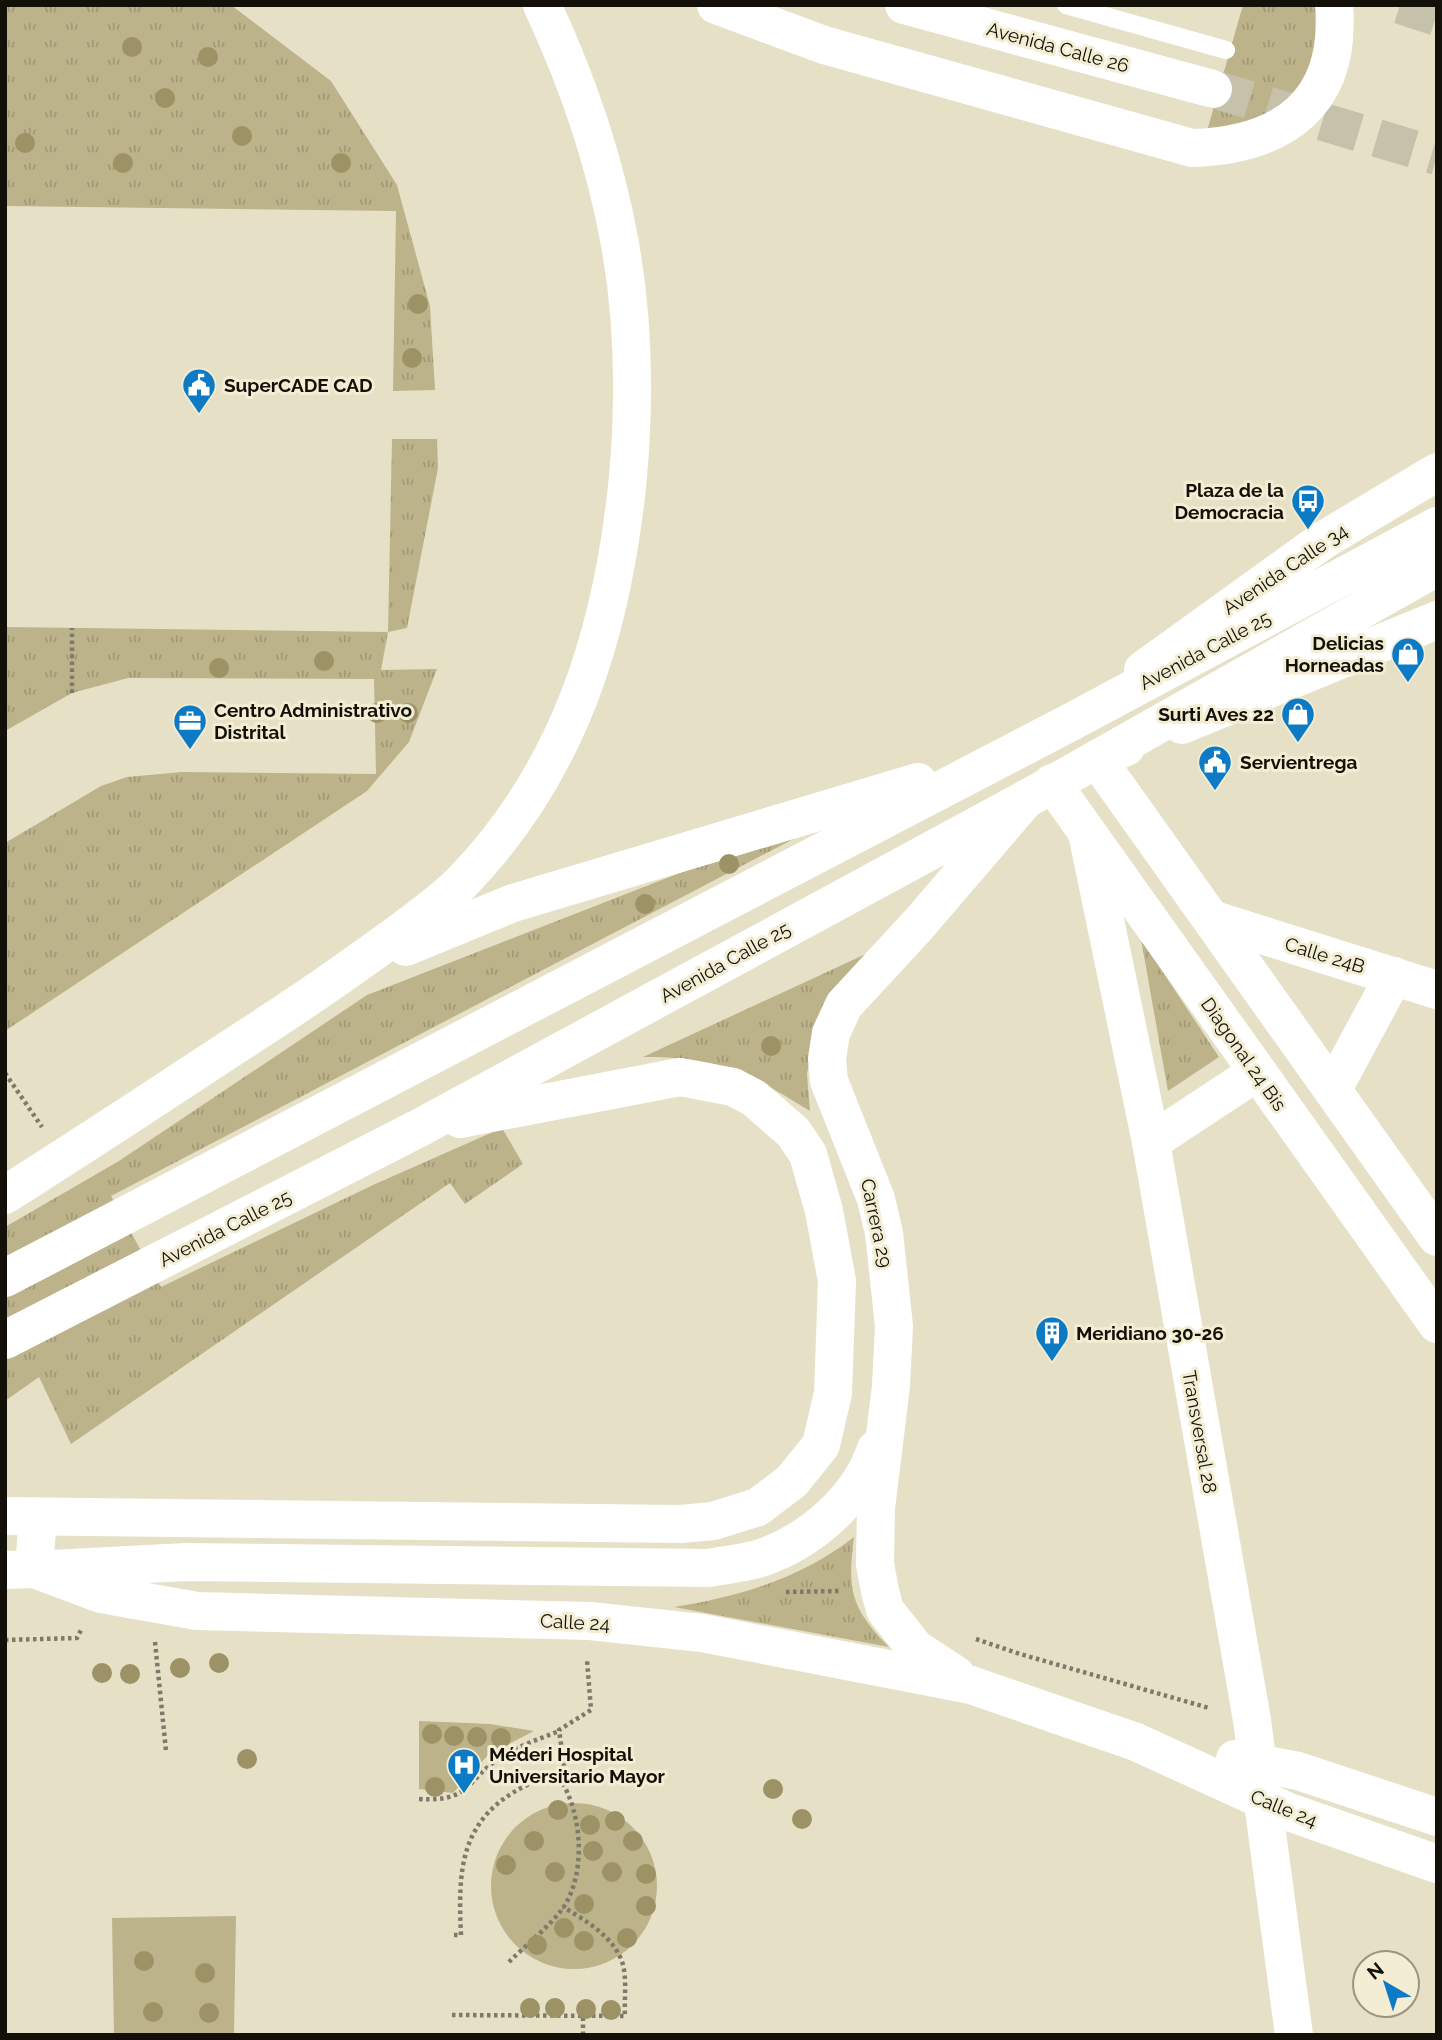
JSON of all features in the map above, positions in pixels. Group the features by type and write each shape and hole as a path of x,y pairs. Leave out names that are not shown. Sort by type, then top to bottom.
{"main road":[{"path":"5,1195 326,986 432,909 461,883 500,837 564,738 590,674 608,608 622,539 634,412 631,319 620,239 599,155 572,69 542,5"},
{"path":"716,5 824,45 1192,148 1228,147 1262,138 1290,121 1315,98 1331,58 1336,34 1334,5"},
{"name":"Avenida Calle 26","path":"904,5 1213,89"},
{"name":"Avenida Calle 34","path":"1071,722 1277,572 1437,472"},
{"name":"Avenida Calle 25","path":"5,1278 1071,722 1437,526"},
{"name":"Avenida Calle 25","path":"5,1340 421,1127 1040,791 1437,567"},
{"path":"1437,620 1097,759 1437,1237"},
{"path":"326,986 426,937 513,903 1004,756"},
{"name":"Diagonal 24 Bis","path":"1040,791 1087,833 1437,1324"},
{"name":"Carrera 29","path":"971,1685 915,1648 885,1610 875,1564 876,1508 891,1386 894,1326 884,1233 867,1171 829,1081 827,1059 831,1033 844,1005 1040,791"},
{"name":"Transversal 28","path":"1087,833 1151,1142 1257,1763 1294,2035"},
{"name":"Calle 24B","path":"1214,920 1437,989"},
{"path":"1333,1089 1394,976"},
{"path":"1151,1142 1257,1072"},
{"path":"421,1127 680,1077 733,1087 773,1111 793,1132 808,1154 824,1211 837,1281 833,1393 828,1420 821,1445 792,1480 758,1507 713,1521 681,1524 22,1517 20,1570 186,1562 708,1568 759,1559 810,1534 845,1500 864,1476 873,1458 886,1417 891,1386"},
{"name":"Calle 24","path":"20,1570 102,1594 197,1611 590,1621 702,1633 971,1685 1136,1742 1262,1800 1437,1864"},
{"name":"Calle 24","path":"1136,1742 1298,1771 1437,1817"}],"lane":[{"path":"1066,5 1226,50"}],"path":[{"path":"72,628 72,693"},
{"path":"5,1073 63,1158"},
{"path":"154,1638 166,1751"},
{"path":"419,1799 446,1801 455,1797 501,1756 559,1730 591,1710 587,1658"},
{"path":"454,1935 461,1935 461,1866 479,1825 508,1796 527,1785 559,1777 565,1772 559,1730"},
{"path":"509,1962 563,1907 573,1883 578,1830 567,1789 559,1777"},
{"path":"452,2015 625,2016 623,1965 613,1946 598,1930 563,1907"},
{"path":"583,2016 583,2035"}],"green space":[{"path":"5,5 231,5 331,81 397,185 430,306 435,390 393,391 396,211 5,206"},
{"path":"1243,5 1329,5 1306,95 1265,124 1205,138"},
{"path":"392,439 437,439 438,468 407,628 388,632"},
{"path":"5,627 388,632 381,670 437,669 409,742 367,791 5,1031 5,843 101,786 127,777 182,772 376,774 374,679 128,678 72,693 5,731"},
{"path":"822,824 111,1196 161,1287 373,1185 502,1128 523,1164 465,1204 450,1183 71,1444 39,1377 5,1401 5,1227 119,1161 367,995 749,846"},
{"path":"1141,939 1219,1057 1168,1091"},
{"path":"881,947 815,1030 807,1074 810,1111 768,1086 731,1069 692,1060 643,1057"},
{"path":"854,1537 851,1571 855,1598 867,1621 889,1647 674,1607 722,1598 769,1584 813,1564"},
{"path":"419,1721 490,1724 534,1731 488,1755 453,1793 419,1789"},
{"path":"574,1803 606,1809 633,1827 651,1854 657,1886 651,1918 633,1945 606,1963 574,1969 542,1963 515,1945 497,1918 491,1886 497,1854 515,1827 542,1809"},
{"path":"236,1916 234,2035 114,2035 112,1918"}],"tunnel":[{"path":"1400,5 1437,17"},
{"path":"1213,89 1437,156"}],"place":[{"name":"SuperCADE CAD","path":"199,415"},
{"name":"Plaza de la Democracia","path":"1308,531"},
{"name":"Delicias Horneadas","path":"1408,684"},
{"name":"Surti Aves 22","path":"1298,744"},
{"name":"Centro Administrativo Distrital","path":"190,751"},
{"name":"Servientrega","path":"1215,792"},
{"name":"Meridiano 30-26","path":"1052,1363"},
{"name":"Méderi Hospital Universitario Mayor","path":"464,1795"}]}
